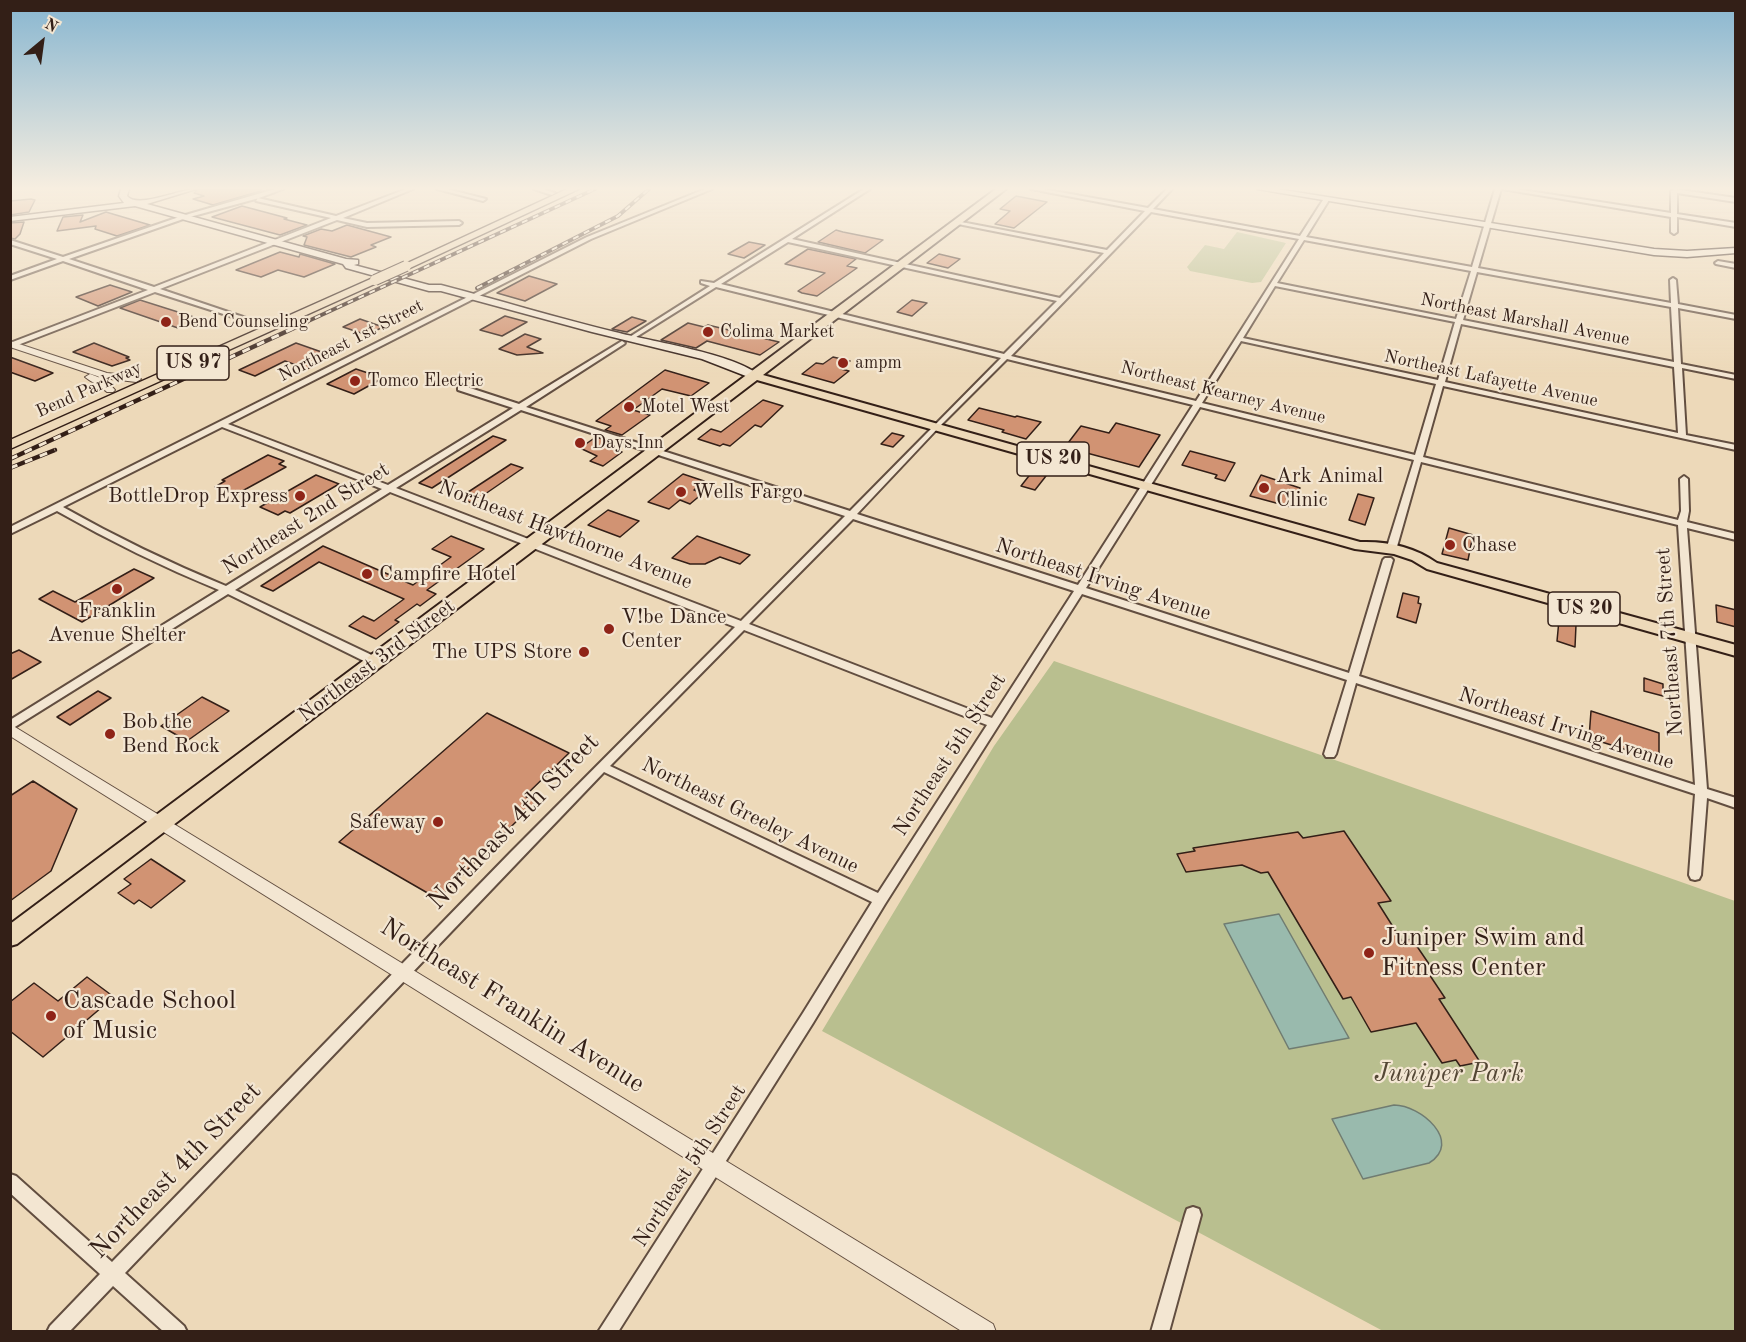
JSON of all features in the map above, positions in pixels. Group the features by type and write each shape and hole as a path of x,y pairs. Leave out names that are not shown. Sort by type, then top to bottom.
{"highway":[{"name":"Bend Parkway","path":"397,270 434,252"},
{"name":"Bend Parkway","path":"10,434 369,278 397,270 437,252"},
{"name":"Bend Parkway","path":"10,445 369,278"}],"main road":[{"path":"309,252 345,262 349,266 397,270 429,288 441,288 559,321 566,326 627,340 730,374 754,376"},
{"name":"Northeast 3rd Street","path":"10,937 919,252"},
{"path":"1652,252 1687,254 1716,252"},
{"name":"US 20","path":"754,376 1360,546 1368,554 1390,555 1421,569 1432,566 1736,651"}],"street":[{"path":"40,252 244,319"},
{"path":"10,278 84,252"},
{"path":"12,345 251,252"},
{"name":"Northeast 1st Street","path":"10,531 562,252"},
{"name":"Northeast 2nd Street","path":"10,728 768,252"},
{"path":"840,252 1062,300"},
{"name":"Northeast 4th Street","path":"56,1332 404,971 1109,252"},
{"name":"Northeast 5th Street","path":"607,1332 1294,252"},
{"path":"1379,252 1736,317"},
{"path":"1330,754 1481,252"},
{"path":"1718,263 1736,266"},
{"path":"1674,280 1682,436"},
{"name":"Northeast Kearney Avenue","path":"703,282 1736,537"},
{"name":"Northeast Marshall Avenue","path":"1274,284 1736,377"},
{"name":"Northeast Lafayette Avenue","path":"1239,339 1736,448"},
{"path":"12,345 43,356 50,355 106,376 136,379"},
{"path":"43,356 41,358 103,382 110,390"},
{"name":"Northeast Irving Avenue","path":"460,388 1736,803"},
{"name":"Northeast Hawthorne Avenue","path":"222,423 994,723"},
{"name":"Northeast 7th Street","path":"1684,479 1685,512 1682,524 1687,576 1688,638 1701,792 1695,875"},
{"path":"56,507 111,538 227,590 376,662"},
{"name":"Northeast Franklin Avenue","path":"10,728 985,1332"},
{"name":"Northeast Greeley Avenue","path":"603,767 880,900"},
{"path":"10,1182 178,1332"},
{"path":"1160,1332 1193,1215"}],"green space":[{"path":"1200,252 1280,252 1261,282 1252,283 1190,271 1187,267"},
{"name":"Juniper Park","path":"1054,661 1735,901 1735,1331 1383,1331 822,1031 994,746"}],"shaded area":[{"path":"1279,914 1349,1038 1289,1049 1224,924"},
{"path":"1394,1105 1416,1111 1426,1118 1440,1135 1442,1145 1438,1154 1429,1163 1363,1179 1332,1119"}],"building":[{"path":"280,252 299,257 300,254 335,264 304,277 278,270 261,277 236,270"},
{"path":"330,252 364,252 351,257"},
{"path":"732,252 754,252 744,258 728,254"},
{"path":"804,252 821,252 856,259 847,266 857,268 817,296 798,291 825,273 785,264"},
{"path":"939,254 960,259 948,268 927,263"},
{"path":"529,276 557,284 525,301 497,293"},
{"path":"110,285 132,292 98,306 76,297"},
{"path":"140,300 200,319 178,328 120,308"},
{"path":"912,300 927,303 912,316 897,312"},
{"path":"505,316 527,322 502,336 480,330"},
{"path":"632,317 646,321 627,332 612,329"},
{"path":"360,319 383,327 367,335 343,327"},
{"path":"688,323 704,327 708,325 779,342 760,355 707,341 696,348 661,340"},
{"path":"525,334 541,339 527,347 543,353 517,355 499,349"},
{"path":"94,343 129,357 126,358 130,360 112,366 73,352"},
{"path":"296,343 333,356 307,369 285,361 255,376 239,370"},
{"path":"10,357 53,373 35,381 10,372"},
{"path":"833,357 850,361 841,369 849,371 834,383 802,374 816,363 823,364"},
{"name":"Tomco Electric","path":"356,369 383,378 354,394 327,384"},
{"path":"665,370 709,383 691,396 662,389 633,410 650,415 622,435 605,430 611,426 596,421"},
{"path":"763,400 783,406 761,427 755,425 730,446 723,444 720,446 698,439 711,429 721,432"},
{"path":"979,408 1041,422 1026,439 968,420"},
{"path":"1116,423 1160,435 1139,467 1083,452 1084,449 1077,447 1078,445 1068,443 1081,426 1109,433"},
{"path":"892,433 904,436 893,447 881,444"},
{"path":"493,436 506,440 432,488 419,483"},
{"path":"596,437 612,442 606,447 622,452 603,466 590,461 597,456 580,448"},
{"path":"1190,451 1235,463 1225,481 1215,478 1217,475 1182,465"},
{"path":"268,455 284,461 279,464 286,467 235,495 215,487 225,481 222,480"},
{"path":"511,464 523,468 472,503 459,498"},
{"path":"1032,472 1046,476 1035,490 1021,486"},
{"name":"Wells Fargo","path":"683,474 704,481 694,490 703,493 690,504 680,500 669,509 648,502"},
{"name":"BottleDrop Express","path":"316,475 339,484 290,513 285,511 278,515 260,507"},
{"path":"1261,475 1300,488 1291,507 1250,496"},
{"path":"1358,494 1374,498 1365,525 1349,520"},
{"path":"608,510 639,521 620,537 588,525"},
{"name":"Chase","path":"1449,528 1473,535 1468,560 1442,554"},
{"path":"451,536 484,549 427,590 436,594 395,620 399,622 376,639 349,626 363,616 374,621 404,599 319,562 273,591 261,586 323,546 413,585 451,557 432,549"},
{"path":"697,536 750,555 740,564 720,557 705,564 690,564 672,558"},
{"path":"134,569 154,578 82,622 39,599 53,591 75,602"},
{"path":"1403,593 1419,597 1418,603 1421,604 1416,623 1397,617"},
{"path":"1716,605 1736,610 1736,627 1717,622"},
{"path":"1559,620 1576,625 1575,647 1557,641"},
{"path":"19,650 41,662 10,680 10,654"},
{"path":"1644,678 1663,684 1663,696 1644,691"},
{"path":"98,691 111,698 70,725 57,717"},
{"path":"202,697 229,711 187,741 161,726"},
{"path":"1591,711 1659,733 1659,760 1589,738"},
{"name":"Safeway","path":"487,713 569,753 525,796 536,802 438,899 339,842"},
{"path":"33,781 77,809 51,871 10,901 10,796"},
{"name":"Juniper Swim and Fitness Center","path":"1344,831 1391,901 1378,903 1402,941 1412,939 1429,964 1423,965 1445,998 1439,999 1480,1062 1460,1066 1456,1060 1442,1063 1416,1023 1371,1032 1351,997 1343,999 1268,872 1261,873 1242,865 1186,872 1177,854 1195,851 1193,848 1298,832 1303,838"},
{"path":"151,859 185,881 151,908 139,900 134,904 118,893 131,884 124,879"},
{"name":"Cascade School of Music","path":"87,977 114,997 43,1057 10,1031 10,1002 34,983 58,1001"}],"railway":[{"path":"304,323 459,252"},
{"path":"477,288 548,252"},
{"path":"10,459 307,322"},
{"path":"10,468 55,450"}],"place":[{"name":"Bend Counseling","path":"166,322"},
{"name":"Colima Market","path":"708,332"},
{"name":"ampm","path":"843,363"},
{"name":"Tomco Electric","path":"355,381"},
{"name":"Motel West","path":"629,407"},
{"name":"Days Inn","path":"580,443"},
{"name":"Ark Animal Clinic","path":"1264,488"},
{"name":"Wells Fargo","path":"681,492"},
{"name":"BottleDrop Express","path":"300,496"},
{"name":"Chase","path":"1450,545"},
{"name":"Campfire Hotel","path":"367,574"},
{"name":"Franklin Avenue Shelter","path":"117,589"},
{"name":"V!be Dance Center","path":"609,629"},
{"name":"The UPS Store","path":"584,652"},
{"name":"Bob the Bend Rock","path":"110,734"},
{"name":"Safeway","path":"438,822"},
{"name":"Juniper Swim and Fitness Center","path":"1369,953"},
{"name":"Cascade School of Music","path":"51,1016"}]}
